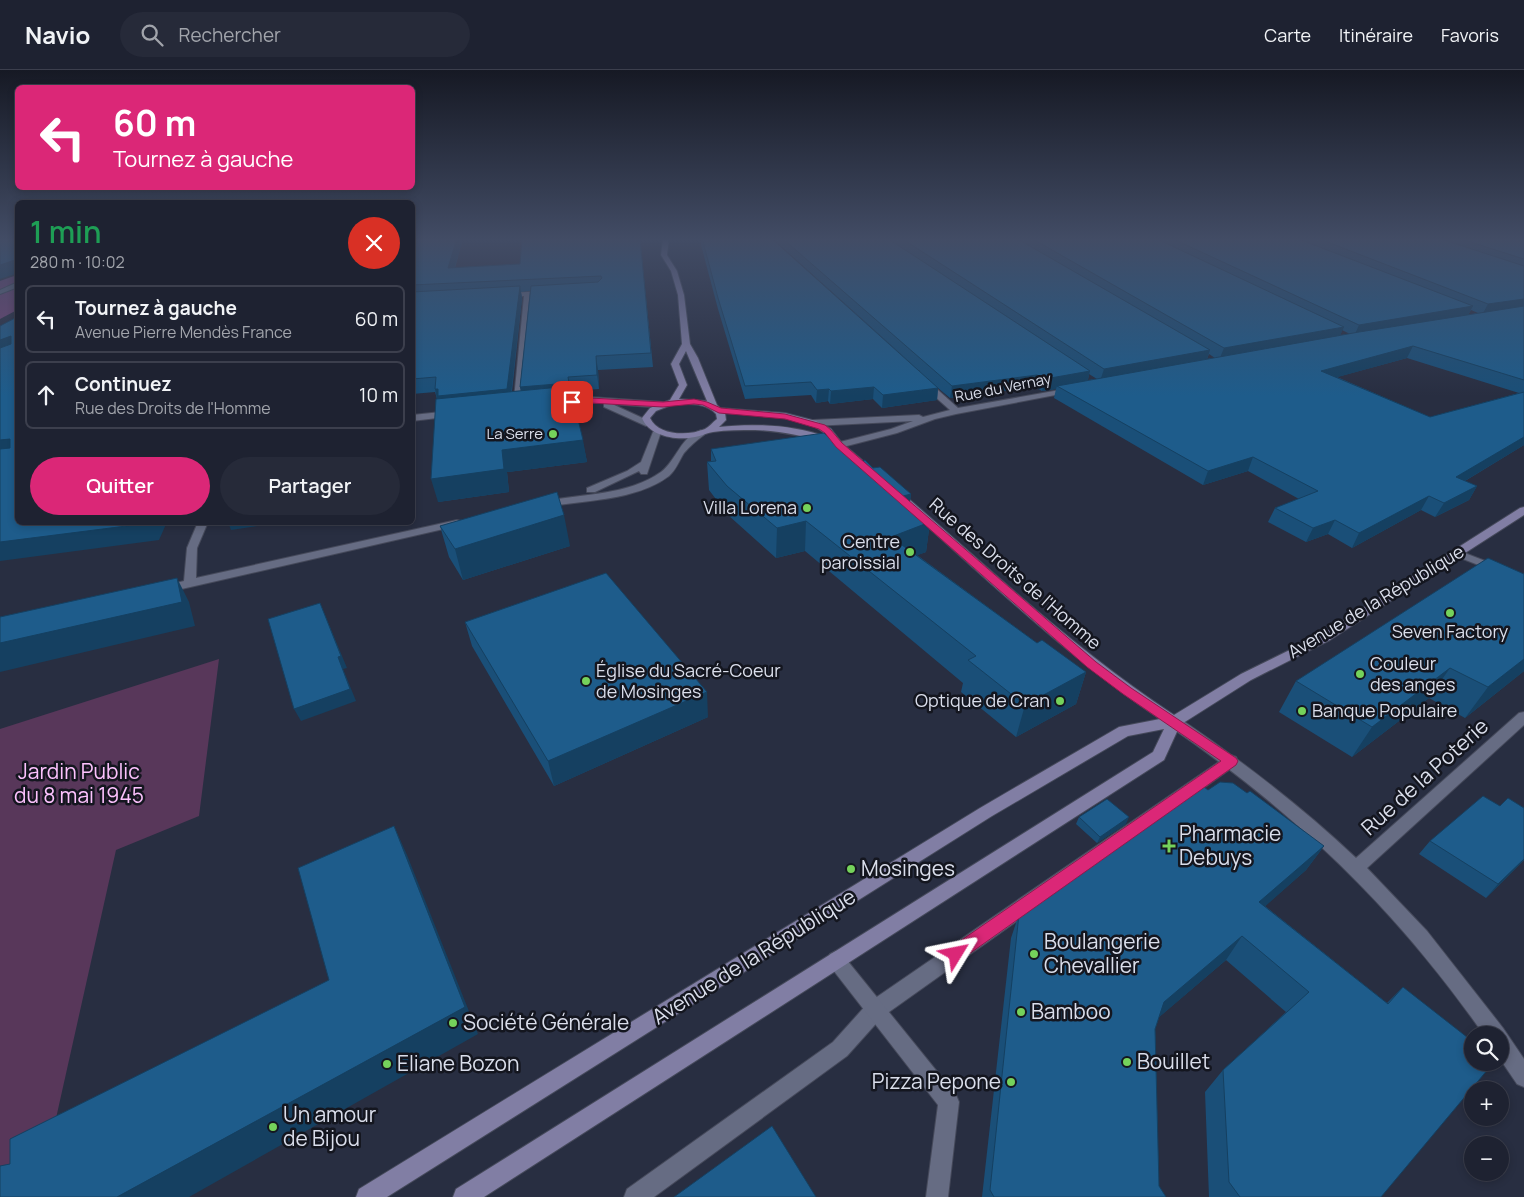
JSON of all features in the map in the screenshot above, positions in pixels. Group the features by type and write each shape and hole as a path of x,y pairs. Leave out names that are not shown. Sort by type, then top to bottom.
{"main road":[{"path":"678,291 686,344 716,408 722,415 722,420 706,431"},
{"path":"673,402 683,386 675,364 686,344"},
{"name":"Rue des Droits de l'Homme","path":"663,405 673,402 694,402 716,408 785,416 814,424 828,431 839,445 1092,664 1127,691 1174,722"},
{"path":"657,432 646,423 646,418 648,413 663,405"},
{"name":"Rue des Droits de l'Homme","path":"657,432 678,436 742,428 783,430 817,436 839,445"},
{"name":"Avenue de la République","path":"368,1197 1002,802 1124,731 1174,722 1246,677 1326,637 1524,510"},
{"path":"464,1197 1159,756 1174,722"}],"street":[{"path":"499,296 554,292"},
{"path":"516,407 528,294"},
{"path":"921,379 956,411"},
{"name":"Rue du Vernay","path":"839,445 894,431 932,417 956,411 1079,389"},
{"path":"590,400 618,408 646,423"},
{"path":"544,404 590,400 663,405"},
{"path":"415,418 460,413"},
{"name":"Rue du Vernay","path":"814,424 932,417"},
{"path":"535,506 609,494 645,484 667,473 680,452 691,440 706,431"},
{"path":"645,484 643,475 645,463 657,432"},
{"path":"561,501 606,486 645,463"},
{"path":"151,592 468,521"},
{"path":"190,583 192,548 202,525"},
{"path":"1456,553 1524,580"},
{"name":"Rue de la Poterie","path":"1355,869 1524,717"},
{"path":"1174,722 1231,761 1280,800 1355,869 1385,898 1452,975 1489,1026"},
{"path":"635,1197 840,1049 876,1010 1231,761"},
{"path":"836,960 950,1102 937,1197"},
{"path":"1509,1054 1524,1077"}],"green space":[{"name":"Jardin Public du 8 mai 1945","path":"219,659 199,816 116,850 46,1163 0,1195 0,729"}],"shaded area":[{"path":"0,291 15,291 15,311 0,319"}],"building":[{"path":"519,291 507,389 438,396 438,389 435,389 436,377 415,379 415,292"},
{"path":"530,291 645,291 651,353 596,356 597,375 568,377 569,383 520,387"},
{"path":"716,291 830,291 938,388 883,395 874,387 831,391 829,389 817,390 811,382 745,386"},
{"path":"842,291 967,291 1090,371 1045,379 1037,375 952,386"},
{"path":"982,291 1107,291 1210,350 1104,369"},
{"path":"1123,291 1267,291 1344,327 1224,348"},
{"path":"1285,291 1433,291 1473,306 1359,325"},
{"path":"1453,291 1524,291 1524,299 1488,304"},
{"path":"1524,306 1524,380 1413,346 1321,371 1430,417 1524,392 1524,437 1456,477 1477,486 1444,503 1429,496 1359,533 1335,520 1313,528 1275,508 1318,491 1253,457 1208,471 1057,386 1359,332"},
{"path":"15,318 15,525 134,525 0,542 0,449 10,448 10,439 0,440 0,348 11,344 11,336 0,340 0,326"},
{"path":"570,386 583,440 502,450 504,469 431,479 436,399"},
{"path":"824,433 854,463 865,460 873,468 880,467 911,494 895,498 930,522 891,537 1037,643 1042,640 1086,672 1025,705 968,660 976,656 806,521 777,528 727,486 707,462 716,461 711,449"},
{"path":"557,492 564,515 455,549 440,526"},
{"path":"1488,558 1524,574 1524,659 1488,687 1450,668 1372,727 1296,681"},
{"name":"Église du Sacré-Coeur de Mosinges","path":"606,573 707,692 548,761 465,622"},
{"path":"177,578 182,602 0,643 0,617"},
{"path":"320,603 341,656 338,657 350,689 294,709 268,619"},
{"path":"1220,782 1233,783 1247,793 1250,791 1324,846 1259,902 1388,1004 1403,987 1464,1035 1464,1071 1486,1071 1478,1081 1464,1081 1464,1098 1381,1197 1240,1197 1229,1182 1223,1070 1309,992 1242,936 1164,1002 1155,1029 1159,1186 1166,1197 994,1197 990,1190 1019,914 1129,838 1122,832 1152,810 1160,817 1204,787 1208,790"},
{"path":"1483,796 1500,806 1508,798 1524,808 1524,859 1498,884 1430,841"},
{"path":"1107,799 1129,817 1100,837 1079,817"},
{"path":"394,826 465,1007 117,1197 0,1197 0,1166 10,1164 10,1139 329,980 298,868"},
{"path":"772,1126 816,1197 674,1197"}],"place":[{"name":"La Serre","path":"553,434"},
{"name":"Villa Lorena","path":"807,508"},
{"name":"Centre paroissial","path":"910,552"},
{"name":"Seven Factory","path":"1450,613"},
{"name":"Couleur des anges","path":"1360,674"},
{"name":"Église du Sacré-Coeur de Mosinges","path":"586,681"},
{"name":"Optique de Cran","path":"1060,701"},
{"name":"Banque Populaire","path":"1302,711"},
{"name":"Pharmacie Debuys","path":"1169,846"},
{"name":"Mosinges","path":"851,869"},
{"name":"Boulangerie Chevallier","path":"1034,954"},
{"name":"Bamboo","path":"1021,1012"},
{"name":"Société Générale","path":"453,1023"},
{"name":"Bouillet","path":"1127,1062"},
{"name":"Eliane Bozon","path":"387,1064"},
{"name":"Pizza Pepone","path":"1011,1082"},
{"name":"Un amour de Bijou","path":"273,1127"}],"route":[{"path":"572,402 590,400 663,405 684,401 705,403 719,410 785,416 804,420 822,427 828,431 839,445 1092,664 1127,691 1231,761 956,954"}]}
